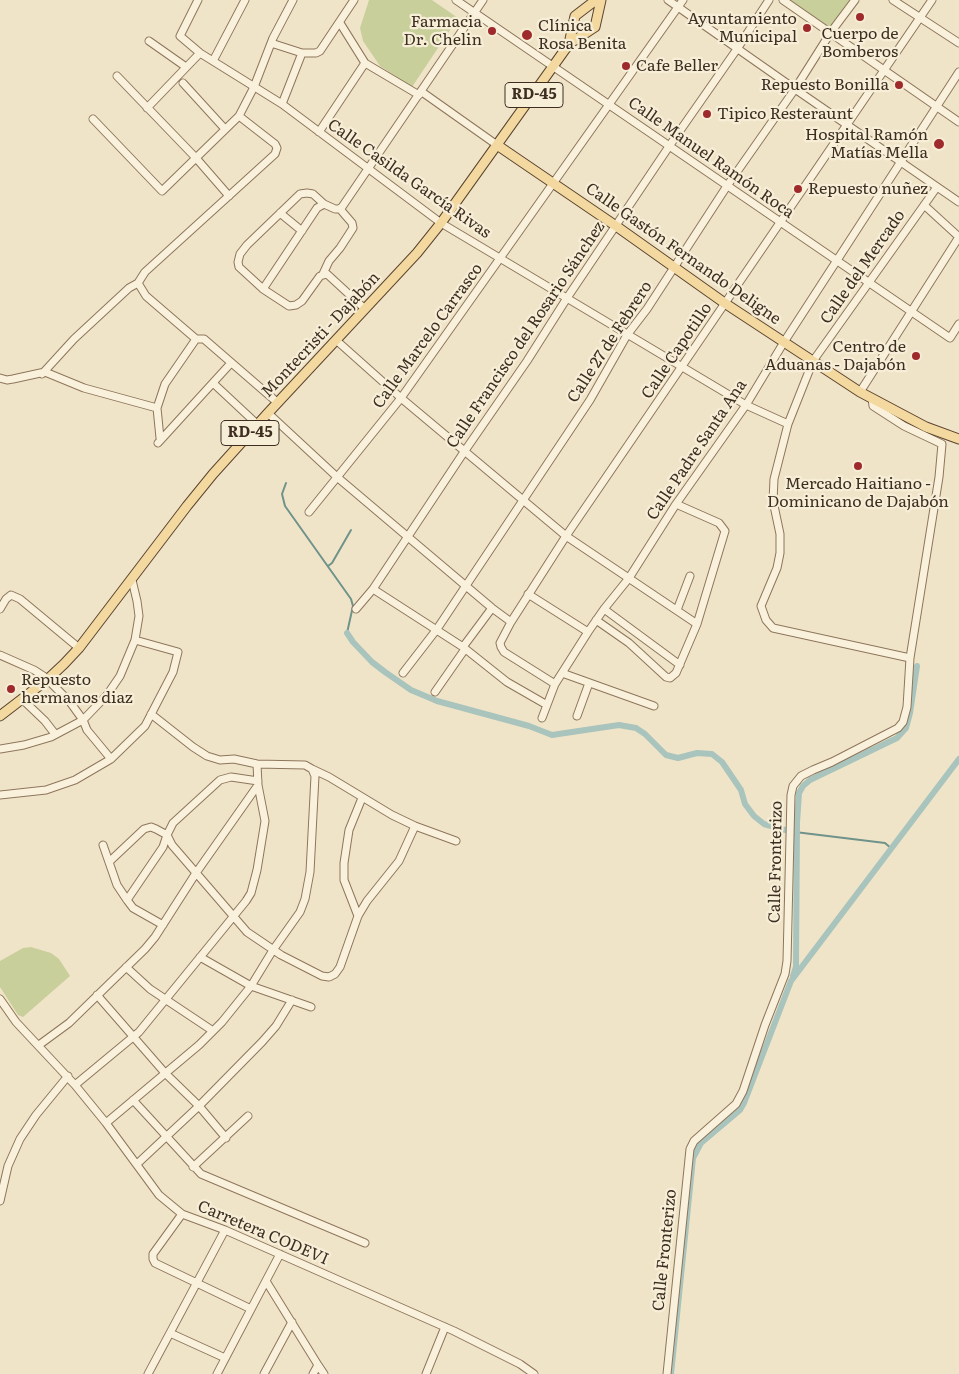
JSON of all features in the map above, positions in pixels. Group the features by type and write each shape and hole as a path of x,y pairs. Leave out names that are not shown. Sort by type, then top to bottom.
{"main road":[{"name":"RD-45","path":"497,145 569,44 575,16 596,0"},
{"name":"RD-45","path":"569,44 595,27 601,0"},
{"name":"Calle Gastón Fernando Deligne","path":"497,145 726,304 860,392 934,430 959,439"},
{"name":"Montecristi - Dajabón","path":"0,716 48,679 79,648 187,506 268,413 417,254 497,145"}],"street":[{"name":"Calle Casilda García Rivas","path":"198,0 180,36 200,53 282,104 441,223 746,405 788,424"},
{"path":"213,61 245,0"},
{"path":"93,118 162,191 239,116 293,0"},
{"path":"271,44 302,53 316,54 340,23 354,0"},
{"name":"Calle Manuel Ramón Roca","path":"456,0 950,338 959,324"},
{"path":"340,208 352,223 353,228 329,261 323,274 302,301 296,305 289,306 262,289 239,267 240,254 247,245 300,194 307,193 335,209 340,208 483,0"},
{"path":"668,0 959,202"},
{"name":"Calle Marcelo Carrasco","path":"310,512 401,398 683,0"},
{"name":"Calle Francisco del Rosario Sánchez","path":"356,609 373,589 464,452 528,361 567,298 769,0"},
{"path":"783,0 959,122"},
{"name":"Calle 27 de Febrero","path":"403,673 437,629 590,400 627,335 675,268 727,186 795,89 831,32 855,0"},
{"path":"893,0 959,43"},
{"name":"Calle Capotillo","path":"555,684 504,652 500,643 511,622 566,536 932,0"},
{"path":"319,132 365,63 340,23"},
{"path":"149,41 186,67"},
{"path":"148,108 200,53"},
{"path":"282,104 302,53"},
{"name":"Calle Gastón Fernando Deligne","path":"365,63 420,94 497,145"},
{"name":"Calle Padre Santa Ana","path":"542,718 555,684 588,632 629,578 676,504 746,405 784,342 959,72"},
{"path":"117,76 196,158 228,196"},
{"path":"183,84 225,129"},
{"path":"42,374 74,340 129,288 138,283 146,272 275,154 277,148 275,144 239,116"},
{"name":"Calle del Mercado","path":"910,658 773,628 766,620 761,606 777,568 780,553 780,534 774,501 774,479 788,424 813,361 937,187"},
{"path":"262,289 317,208 324,204"},
{"path":"860,392 959,237 924,205"},
{"path":"280,213 302,230"},
{"path":"323,274 330,276 366,308"},
{"path":"138,283 146,296 196,339 204,339 278,403"},
{"path":"196,339 165,384 157,408 159,441 231,363"},
{"path":"336,340 464,452 566,536 697,624"},
{"path":"0,378 7,380 45,372 84,388 157,408"},
{"path":"213,383 258,424"},
{"name":"Calle Fronterizo","path":"667,1374 690,1149 694,1141 736,1104 785,974 787,960 791,795 794,786 801,776 898,728 903,722 907,707 910,658 939,477 942,444 904,426 888,416 873,406 872,398"},
{"path":"268,413 337,477 511,622"},
{"path":"596,620 629,643 666,677 674,677 697,624 725,531 719,523 676,504"},
{"path":"677,610 690,576"},
{"path":"0,749 24,746 55,734 82,720 107,695 120,676 134,640 139,616 138,601 132,580"},
{"path":"373,589 437,629 507,682 547,705"},
{"path":"528,594 588,632"},
{"path":"0,609 11,595 20,599 79,648"},
{"path":"435,692 492,608"},
{"path":"604,609 680,665"},
{"path":"0,795 46,790 74,780 111,759 146,726 173,672 178,652 134,640"},
{"path":"0,655 34,670 48,679 70,702 88,730 111,759"},
{"path":"562,673 654,706"},
{"path":"577,716 589,683"},
{"path":"22,699 45,721 55,734"},
{"path":"151,714 207,756 220,760 234,759 257,764 305,765 330,776 362,798 415,826 456,841"},
{"path":"75,1085 133,1037 152,1018 232,916 246,901 251,892 257,870 265,821 258,783 257,764"},
{"path":"106,1123 222,1022 251,986 273,950 300,912 305,899 310,872 315,776 312,769"},
{"path":"127,900 163,847 173,823 220,780 231,777 258,783"},
{"path":"39,1046 68,1023 145,949 258,783"},
{"path":"358,916 344,880 344,863 349,830 362,798"},
{"path":"109,862 144,829 151,827 156,829 167,835 172,845 232,916 248,932 273,950 322,976 329,977 335,974 340,967 358,916 367,901 399,860 415,826"},
{"path":"103,845 117,885 127,900 133,908 162,925"},
{"path":"200,957 251,986 312,1007"},
{"path":"126,966 150,989 213,1031"},
{"path":"97,995 165,1073 199,1106 226,1138"},
{"name":"Carretera CODEVI","path":"0,999 16,1022 68,1076 106,1123 159,1195 182,1214 225,1230 445,1327 520,1364 534,1374"},
{"path":"137,1164 199,1106 262,1042 276,1026 292,1000"},
{"path":"0,1201 8,1166 20,1139 36,1115 68,1076"},
{"path":"133,1100 201,1174 366,1243"},
{"path":"193,1167 248,1116"},
{"path":"182,1214 154,1254 153,1260 155,1264 198,1282 251,1309"},
{"path":"148,1374 225,1230"},
{"path":"217,1374 280,1254"},
{"path":"266,1281 324,1374"},
{"path":"264,1374 292,1322"},
{"path":"426,1374 445,1327"},
{"path":"170,1333 225,1358"},
{"path":"313,1374 318,1365"}],"green space":[{"path":"369,0 432,0 458,18 412,87 380,66 363,41 360,28"},
{"path":"787,0 854,0 833,32"},
{"path":"31,947 51,953 59,959 70,976 23,1017 18,1015 0,987 0,961 23,948"}],"waterway":[{"path":"286,483 282,494 285,506 351,599 353,606 347,633"},
{"path":"328,566 332,563 351,530"},
{"path":"347,633 372,662 385,672 411,690 437,701 529,726 552,735 619,725 636,728 645,734 666,755 678,758 697,753 712,754 722,762 741,790 745,804 754,816 764,824 785,830"},
{"path":"793,976 796,967 799,793 810,780 897,738 906,728 917,666"},
{"path":"671,1374 693,1158 701,1143 740,1110 744,1103 791,981 959,759"},
{"path":"795,832 885,843 892,849"}],"place":[{"name":"Cuerpo de Bomberos","path":"860,17"},
{"name":"Ayuntamiento Municipal","path":"807,28"},
{"name":"Farmacia Dr. Chelin","path":"492,31"},
{"name":"Clínica Rosa Benita","path":"527,35"},
{"name":"Cafe Beller","path":"626,66"},
{"name":"Repuesto Bonilla","path":"899,85"},
{"name":"Tipico Resteraunt","path":"707,114"},
{"name":"Hospital Ramón Matías Mella","path":"939,144"},
{"name":"Repuesto nuñez","path":"798,189"},
{"name":"Centro de Aduanas - Dajabón","path":"916,356"},
{"name":"Mercado Haitiano - Dominicano de Dajabón","path":"858,466"},
{"name":"Repuesto hermanos diaz","path":"11,689"}]}
